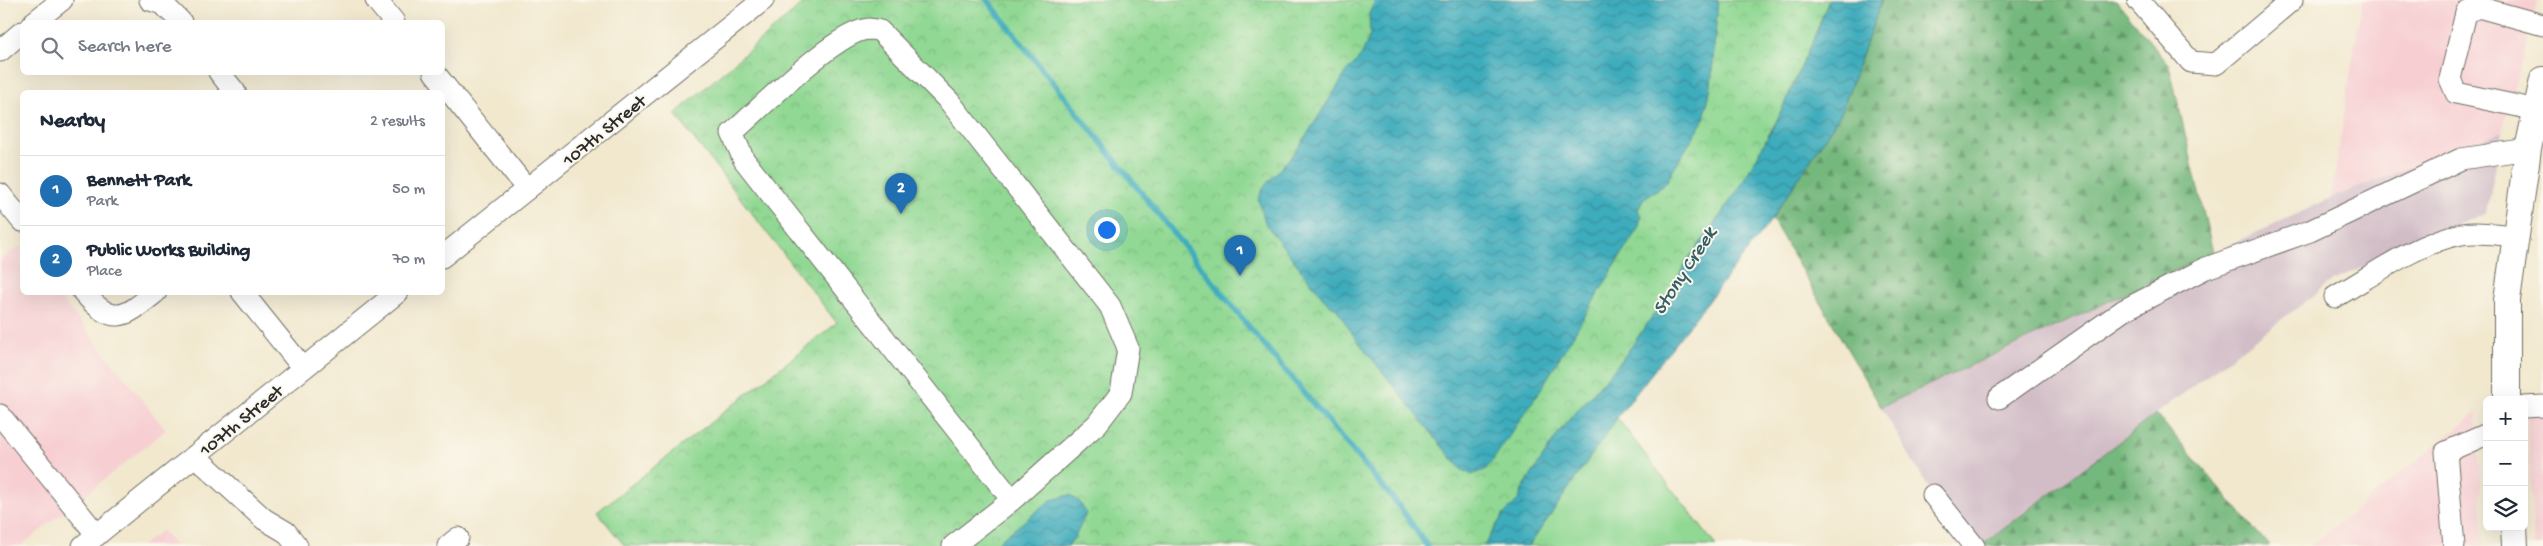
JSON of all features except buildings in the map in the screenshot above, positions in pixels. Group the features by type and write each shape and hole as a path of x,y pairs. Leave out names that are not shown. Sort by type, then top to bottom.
{"main road":[{"path":"2507,396 2507,300 2528,149 2543,80"},
{"path":"2514,531 2515,546"}],"street":[{"path":"37,20 62,0"},
{"path":"150,0 163,4 179,20"},
{"path":"376,0 392,20"},
{"path":"2138,0 2191,62 2216,64 2292,0"},
{"name":"107th Street","path":"445,255 758,2"},
{"path":"2536,110 2456,92 2450,79 2466,13 2478,7 2543,25"},
{"path":"953,546 1012,500 1097,424 1121,393 1128,348 1110,306 948,102 880,31 868,29 847,37 818,57 732,133 744,160 1012,500"},
{"path":"0,51 20,34"},
{"path":"221,75 232,90"},
{"path":"436,75 527,189"},
{"path":"1999,398 2124,310 2206,268 2310,231 2461,160 2528,149"},
{"path":"0,194 20,219"},
{"path":"2335,297 2423,247 2443,238 2465,234 2516,236"},
{"path":"86,295 99,309 120,316 128,314 152,295"},
{"path":"244,295 303,368"},
{"name":"107th Street","path":"90,541 394,295"},
{"path":"2528,407 2543,406"},
{"path":"0,415 90,541"},
{"path":"2454,546 2446,452 2483,436"},
{"path":"195,456 264,519 286,532 297,546"},
{"path":"1933,495 1974,546"}],"shaded area":[{"path":"2362,0 2538,0 2502,132 2331,198"},
{"path":"2502,132 2487,212 2334,280 1981,546 1933,495 1881,407 2331,198"},
{"path":"19,246 20,295 59,295 166,430 21,546 0,546 0,261"},
{"path":"2543,399 2543,546 2534,546 2528,411"},
{"path":"2477,412 2483,546 2311,546"},
{"path":"162,530 175,546 142,546"}],"green space":[{"path":"807,0 1829,0 1777,120 1742,184 1686,262 1671,290 1622,360 1562,428 1523,488 1519,499 1503,515 1484,546 625,546 597,512 837,323 675,114"},
{"path":"1882,0 2116,0 2169,65 2213,253 1881,407 1772,219 1841,113"},
{"path":"2156,414 2269,546 1981,546"},
{"path":"1617,418 1716,546 1529,546"}],"water":[{"path":"1375,0 1718,0 1711,86 1704,119 1665,184 1643,199 1638,210 1641,216 1639,226 1539,392 1485,470 1472,475 1462,470 1448,454 1353,335 1336,308 1328,304 1266,225 1258,199 1264,187 1299,147 1346,73 1361,56 1370,35 1369,14"},
{"name":"Stony Creek","path":"1829,0 1882,0 1841,113 1772,219 1617,418 1529,546 1484,546 1503,515 1519,499 1523,488 1562,428 1622,360 1671,290 1686,262 1742,184 1777,120"},
{"path":"1070,495 1080,502 1086,514 1075,537 1068,546 993,546 1051,500"}],"waterway":[{"path":"987,0 1249,327 1399,506 1427,546"}],"place":[{"name":"Public Works Building","path":"901,214"},
{"name":"Bennett Park","path":"1240,276"}]}
